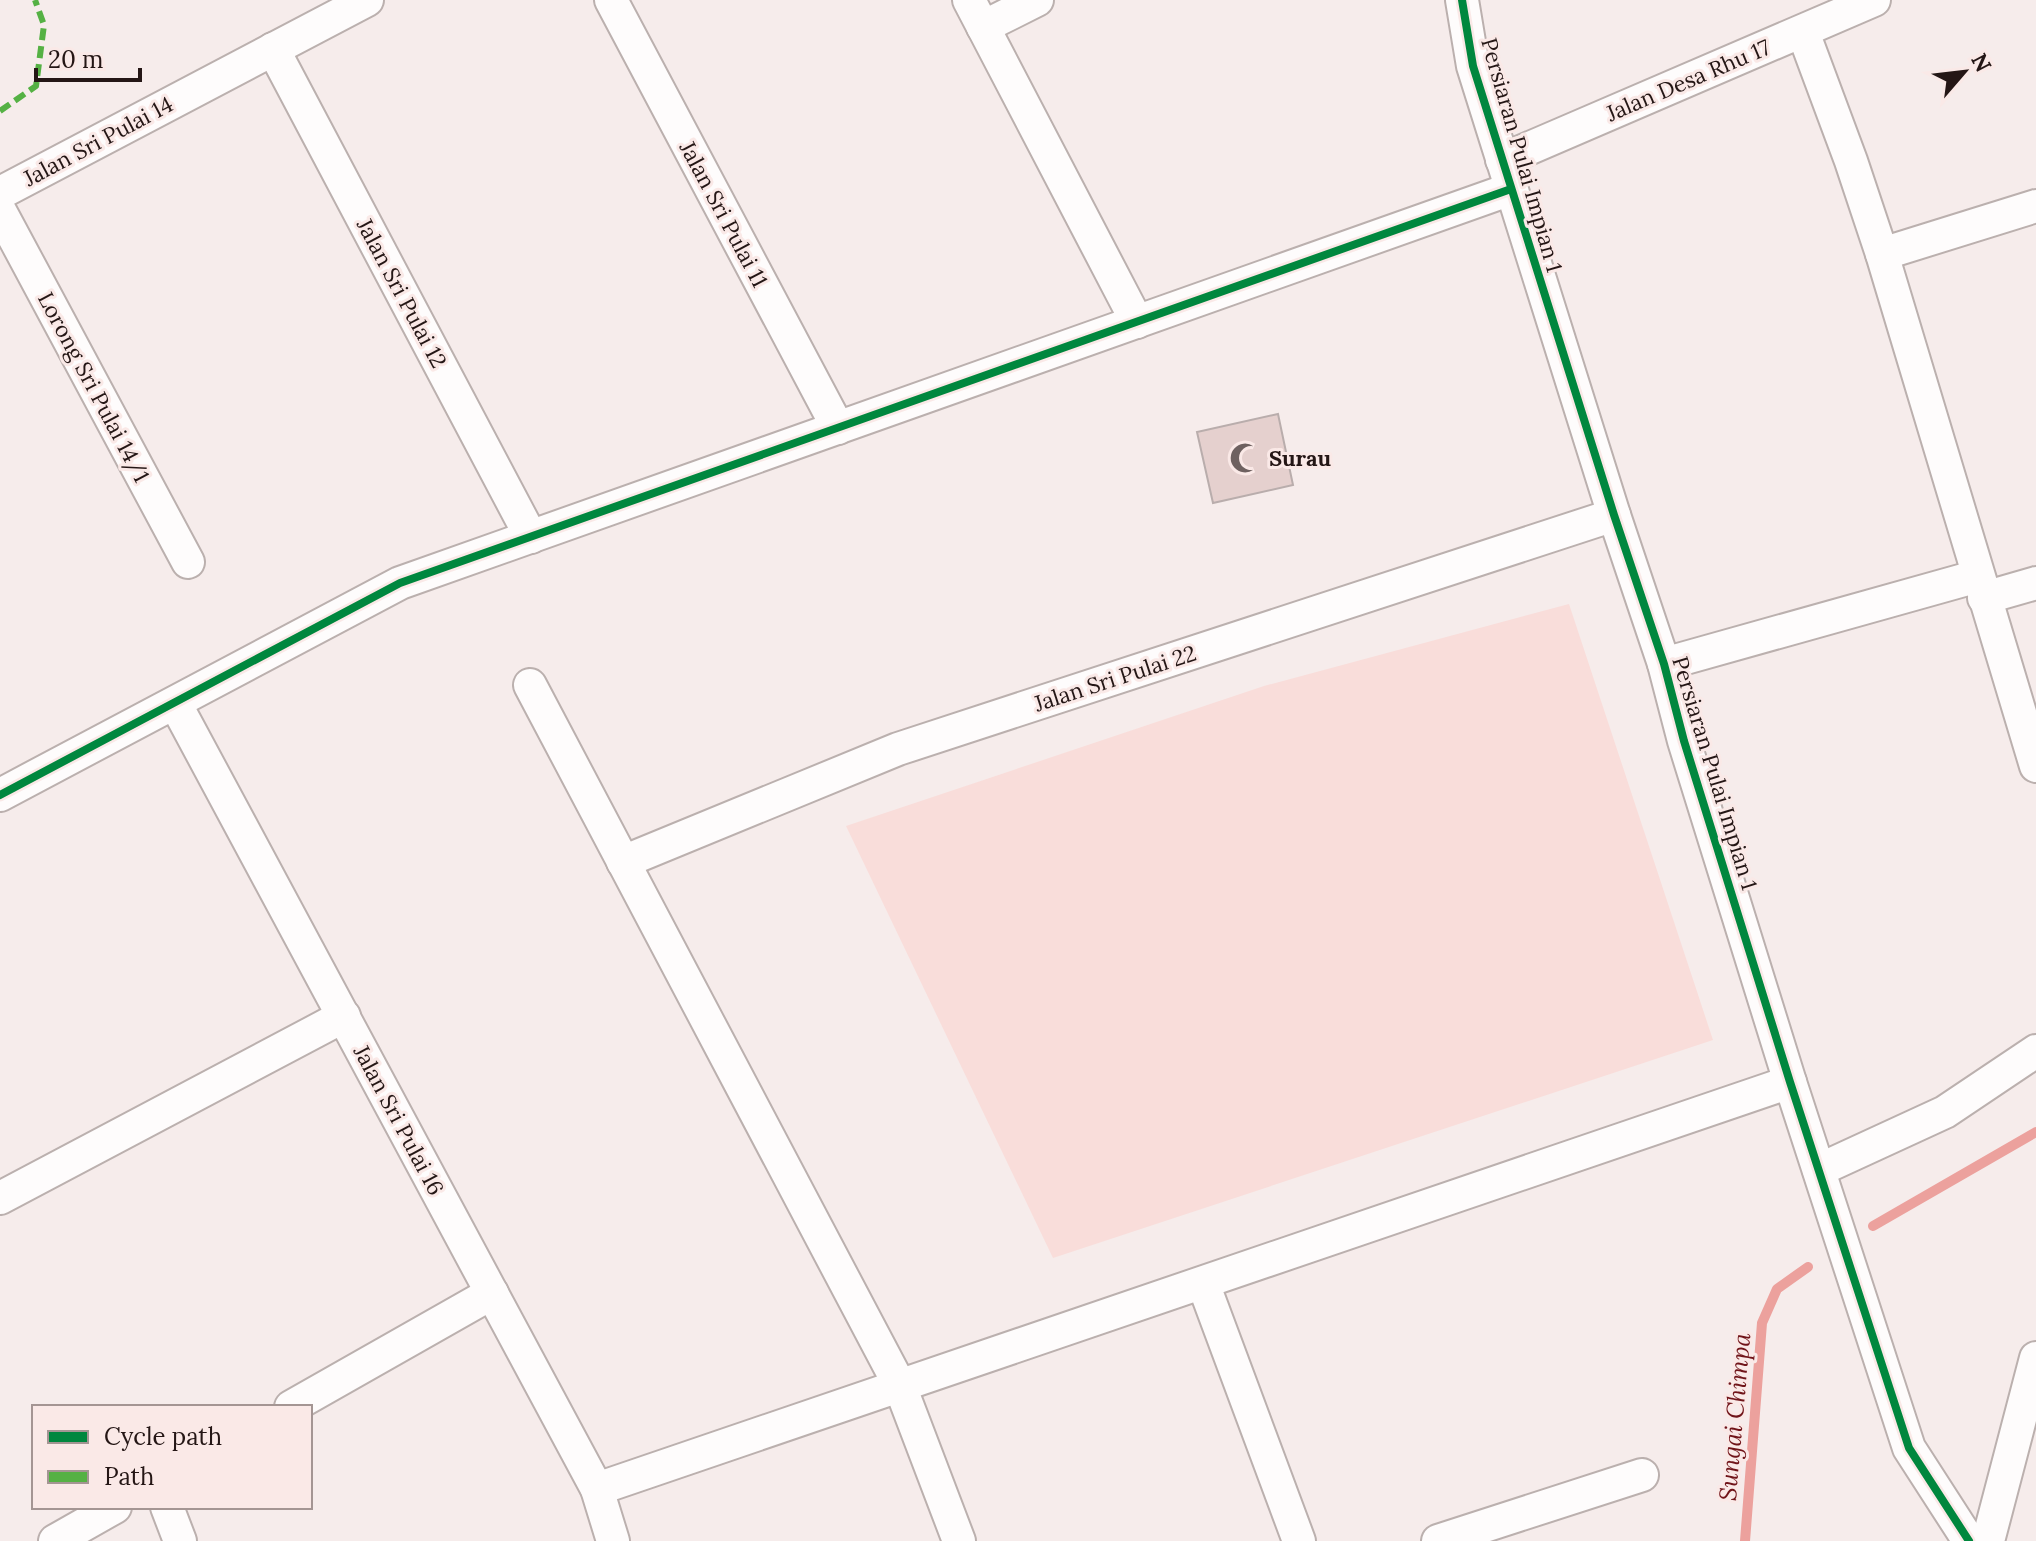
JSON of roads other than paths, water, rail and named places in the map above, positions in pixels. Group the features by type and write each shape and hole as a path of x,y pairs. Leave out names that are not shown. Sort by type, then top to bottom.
{"street":[{"name":"Jalan Sri Pulai 14","path":"0,193 367,0"},
{"name":"Jalan Sri Pulai 11","path":"611,0 838,428"},
{"path":"1037,0 976,13 1137,322"},
{"name":"Persiaran Pulai Impian 1","path":"1462,0 1473,66 1664,664 1684,741 1790,1082 1909,1448 1969,1541"},
{"name":"Jalan Desa Rhu 17","path":"0,795 400,583 1137,322 1507,174 1874,0"},
{"path":"1803,32 1882,254 2036,766"},
{"name":"Jalan Sri Pulai 12","path":"273,49 531,537"},
{"path":"1882,254 2036,206"},
{"name":"Lorong Sri Pulai 14/1","path":"0,211 188,562"},
{"name":"Jalan Sri Pulai 22","path":"623,862 898,749 1614,515"},
{"path":"1664,664 1981,587 2036,583"},
{"path":"530,685 900,1386 959,1541"},
{"name":"Jalan Sri Pulai 16","path":"175,703 597,1489 613,1541"},
{"path":"0,1198 344,1016"},
{"path":"1819,1170 1945,1112 2036,1051"},
{"path":"597,1489 1790,1082"},
{"path":"1203,1283 1299,1541"},
{"path":"295,1405 492,1293"},
{"path":"1988,1541 2036,1358"},
{"path":"1438,1541 1642,1475"},
{"path":"55,1541 111,1509"},
{"path":"168,1509 180,1541"}],"waterway":[{"name":"Sungai Chimpa","path":"1873,1226 2036,1132"},
{"name":"Sungai Chimpa","path":"1745,1541 1762,1323 1777,1289 1808,1267"}],"place":[{"name":"Surau","path":"1245,458"}]}
